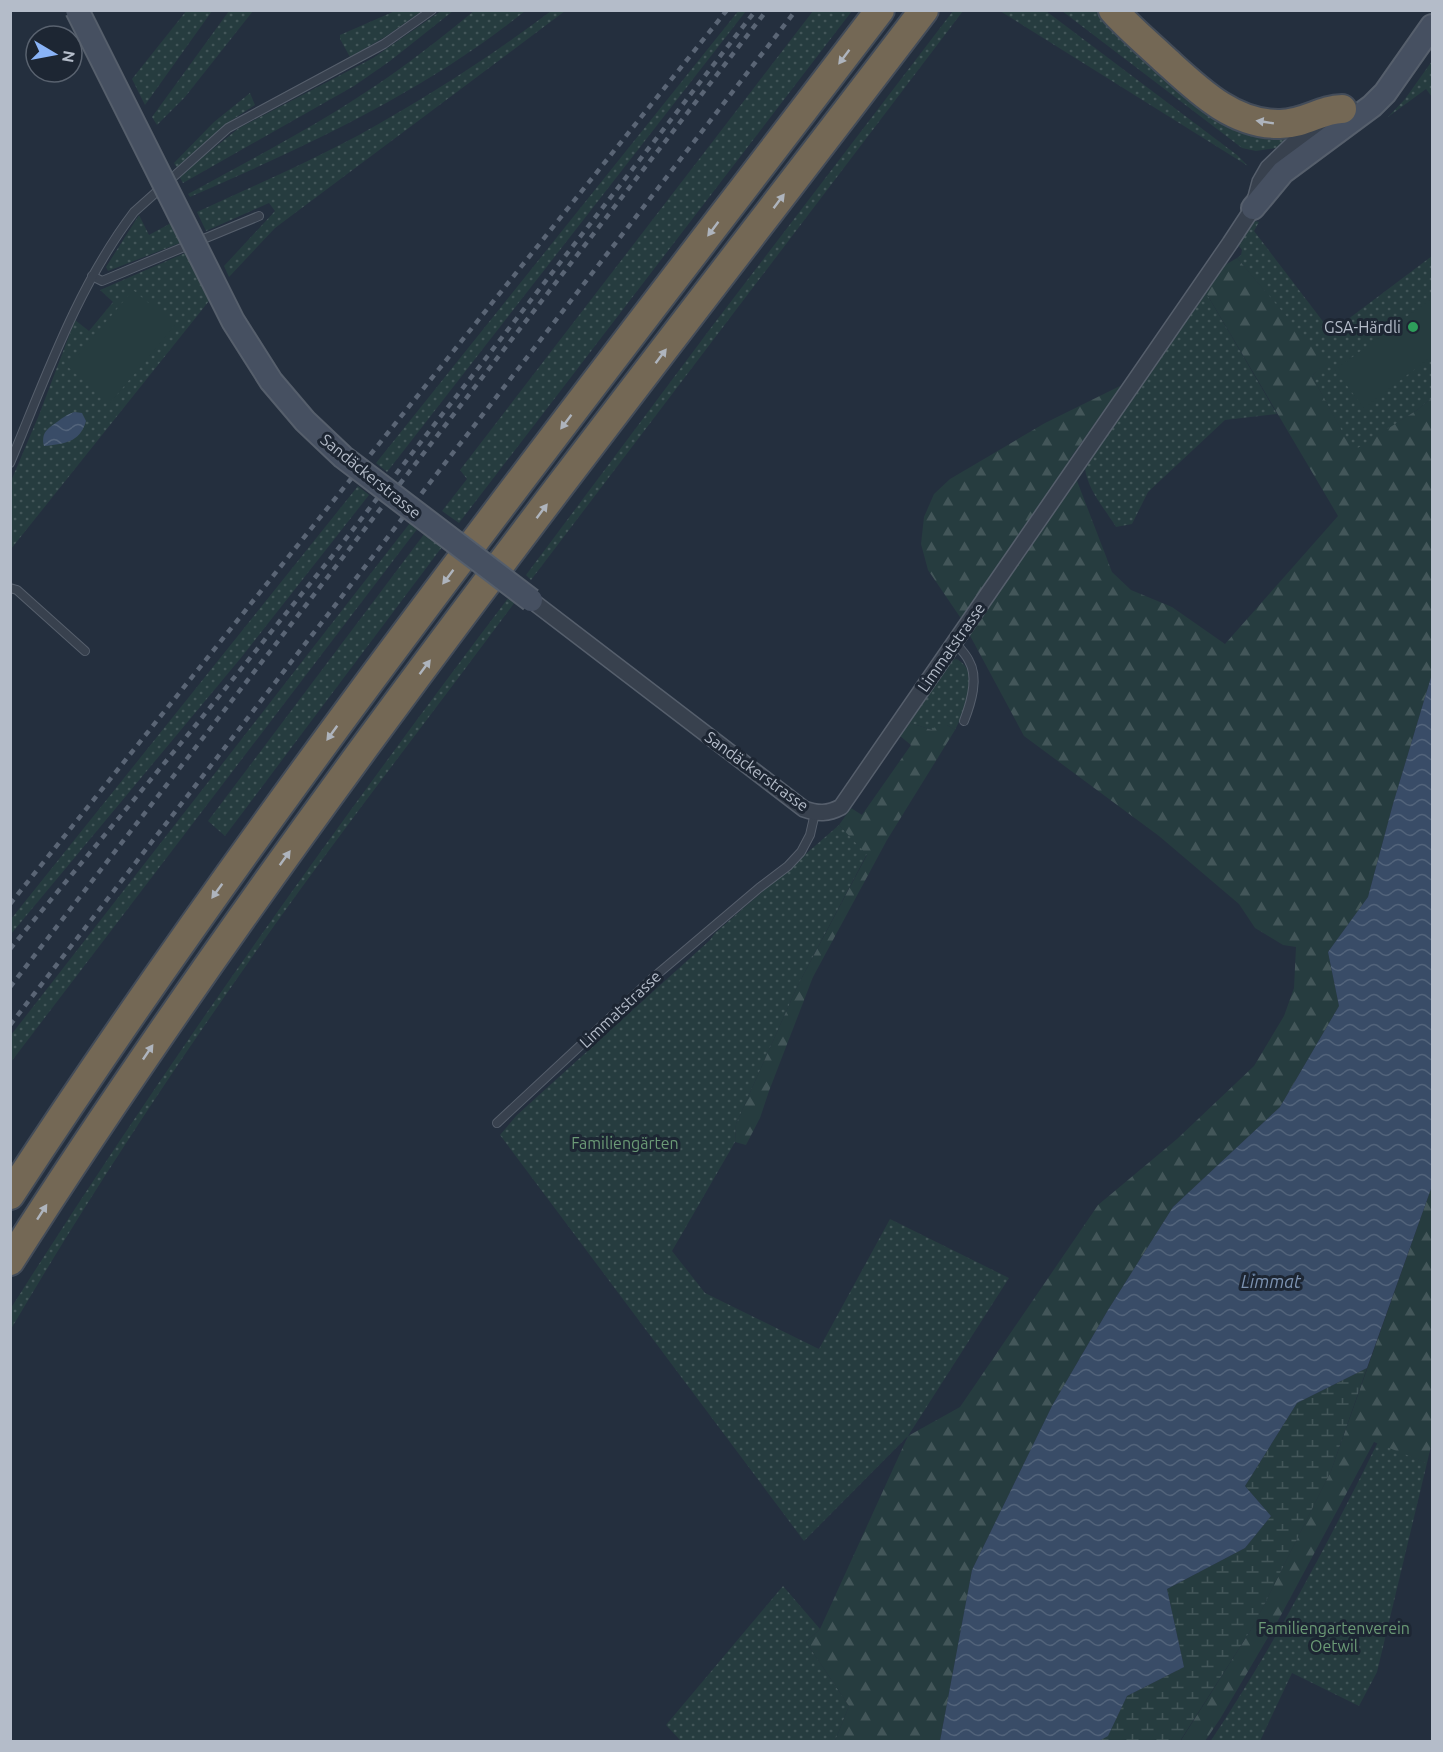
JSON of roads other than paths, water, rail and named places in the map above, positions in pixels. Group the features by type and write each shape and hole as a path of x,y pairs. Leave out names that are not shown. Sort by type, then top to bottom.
{"highway":[{"path":"10,1195 156,978 297,780 499,510 880,10"},
{"path":"10,1261 158,1037 338,784 527,531 924,10"},
{"path":"1113,10 1191,84 1210,99 1239,115 1259,122 1280,124 1299,122 1332,109 1342,109"}],"street":[{"name":"Sandäckerstrasse","path":"77,10 233,321 271,381 305,421 343,457 804,809 815,813"},
{"path":"1253,208 1283,172 1372,106 1385,93 1432,26"},
{"path":"1342,109 1387,77 1399,72"},
{"name":"Limmatstrasse","path":"815,813 831,812 841,807 1253,208 1265,172 1278,156 1300,137 1335,117 1342,109"}],"lane":[{"path":"10,463 76,304 134,212 228,128 384,44 432,10"},
{"path":"92,276 102,281 259,216"},
{"path":"10,588 17,590 85,651"},
{"path":"955,642 970,662 974,681 964,721"},
{"name":"Limmatstrasse","path":"497,1124 654,977 788,866 801,852 810,836 815,813"}],"water":[{"path":"75,412 82,413 86,421 80,434 64,443 44,446 43,438 48,429"},
{"name":"Limmat","path":"1432,674 1432,1186 1367,1368 1297,1403 1245,1486 1271,1516 1245,1548 1167,1589 1184,1667 1127,1696 1108,1736 1097,1742 940,1741 972,1570 1052,1406 1108,1310 1173,1207 1280,1107 1339,1006 1328,952 1368,897"}],"railway":[{"path":"10,904 727,10"},
{"path":"10,949 334,554 756,10"},
{"path":"10,987 767,10"},
{"path":"10,1025 796,10"}],"place":[{"name":"GSA-Härdli","path":"1413,327"}],"park label":[{"name":"Familiengärten","path":"625,1143"},
{"name":"Familiengartenverein Oetwil","path":"1334,1637"}]}
